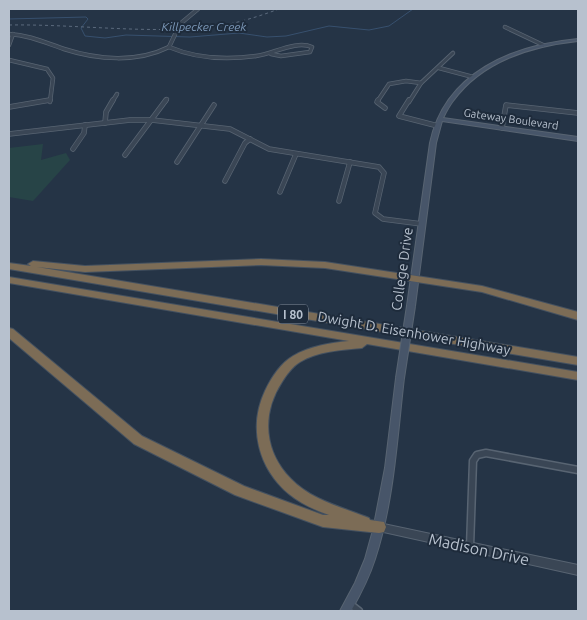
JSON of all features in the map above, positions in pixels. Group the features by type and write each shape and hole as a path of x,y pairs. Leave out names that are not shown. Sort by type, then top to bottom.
{"highway":[{"path":"9,262 85,269 261,262 325,264 482,289 578,316"},
{"name":"Dwight D. Eisenhower Highway","path":"9,266 578,361"},
{"name":"Dwight D. Eisenhower Highway","path":"9,280 578,376"},
{"path":"9,332 138,440 240,491 314,518 323,521 379,527"},
{"name":"I 80","path":"378,343 336,346 310,353 289,364 263,404 261,430 268,458 287,484 318,505 379,527"}],"main road":[{"name":"College Drive","path":"347,608 368,568 379,527 422,224 440,119 451,99 473,77 507,57 543,45 578,40"},
{"name":"Gateway Boulevard","path":"440,119 578,139"}],"street":[{"path":"9,34 32,36 68,50 98,56 138,57 156,53 169,47 180,24 198,9"},
{"path":"504,27 543,45"},
{"path":"9,46 13,34"},
{"path":"169,47 192,56 208,57 271,54 301,55 310,52 312,47 305,44 271,54"},
{"path":"438,126 400,117 421,83 453,53"},
{"path":"9,60 46,69 53,78 50,102 9,107"},
{"path":"439,68 473,77"},
{"path":"385,108 377,102 389,84 406,81 421,83"},
{"path":"105,123 106,112 117,94"},
{"path":"125,156 167,99"},
{"path":"177,162 214,105"},
{"path":"502,128 506,105 578,114"},
{"path":"9,134 105,123 152,120 230,129 269,149 382,169 384,172 375,213 383,218 422,224"},
{"path":"73,149 84,134 85,125"},
{"path":"225,181 245,143 250,139"},
{"path":"280,192 296,154"},
{"path":"339,201 350,162"},
{"path":"470,548 473,461 477,455 486,453 578,470"},
{"name":"Madison Drive","path":"379,527 578,570"},
{"path":"347,608 360,611"}],"green space":[{"path":"43,144 41,160 66,153 70,160 33,201 9,197 9,148"}],"waterway":[{"name":"Killpecker Creek","path":"9,19 86,17 88,19 81,28 85,36 105,38 126,35 190,37 239,33 267,37 286,36 329,26 369,30 389,26 413,9"}],"railway":[{"path":"9,25 162,30 187,29 229,24 279,9"}]}
